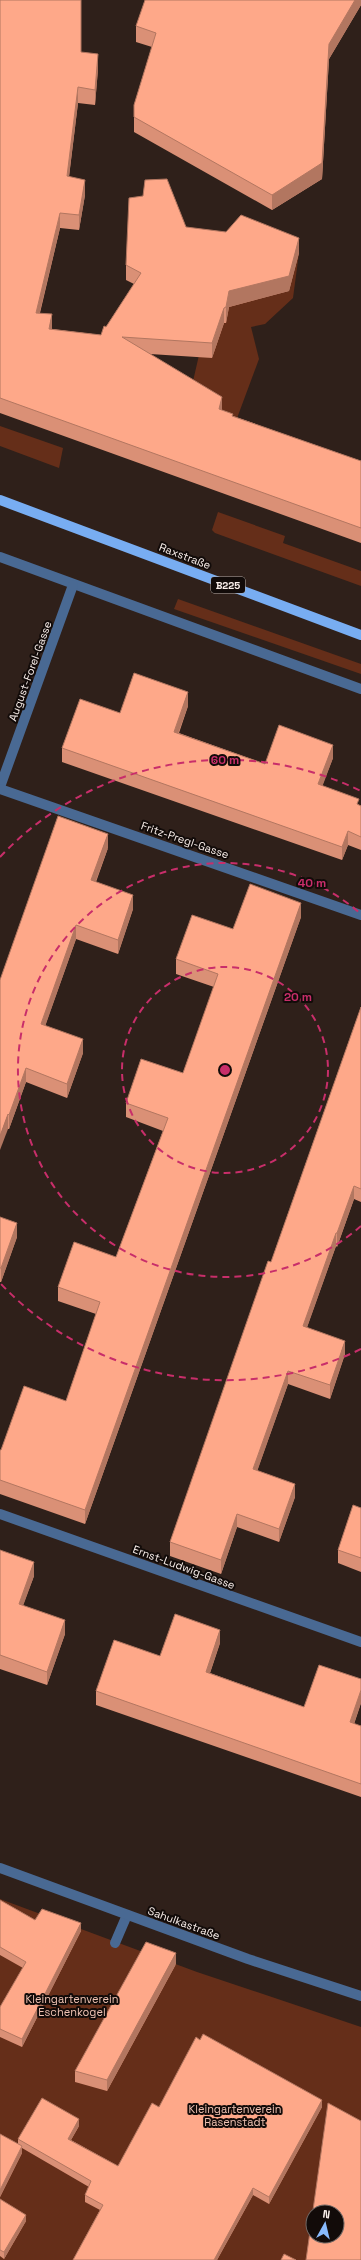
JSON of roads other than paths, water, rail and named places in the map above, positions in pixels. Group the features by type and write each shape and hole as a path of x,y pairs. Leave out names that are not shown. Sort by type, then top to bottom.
{"main road":[{"name":"Raxstraße","path":"0,500 361,635"}],"street":[{"path":"0,557 73,585 361,689"},
{"name":"August-Forel-Gasse","path":"0,788 73,585"},
{"name":"Fritz-Pregl-Gasse","path":"0,788 361,915"},
{"name":"Ernst-Ludwig-Gasse","path":"0,1514 361,1642"},
{"name":"Sahulkastraße","path":"0,1868 127,1915 361,1996"},
{"path":"115,1943 127,1915"}],"park label":[{"name":"Kleingartenverein Eschenkogel","path":"72,2005"},
{"name":"Kleingartenverein Rasenstadt","path":"235,2115"}]}
